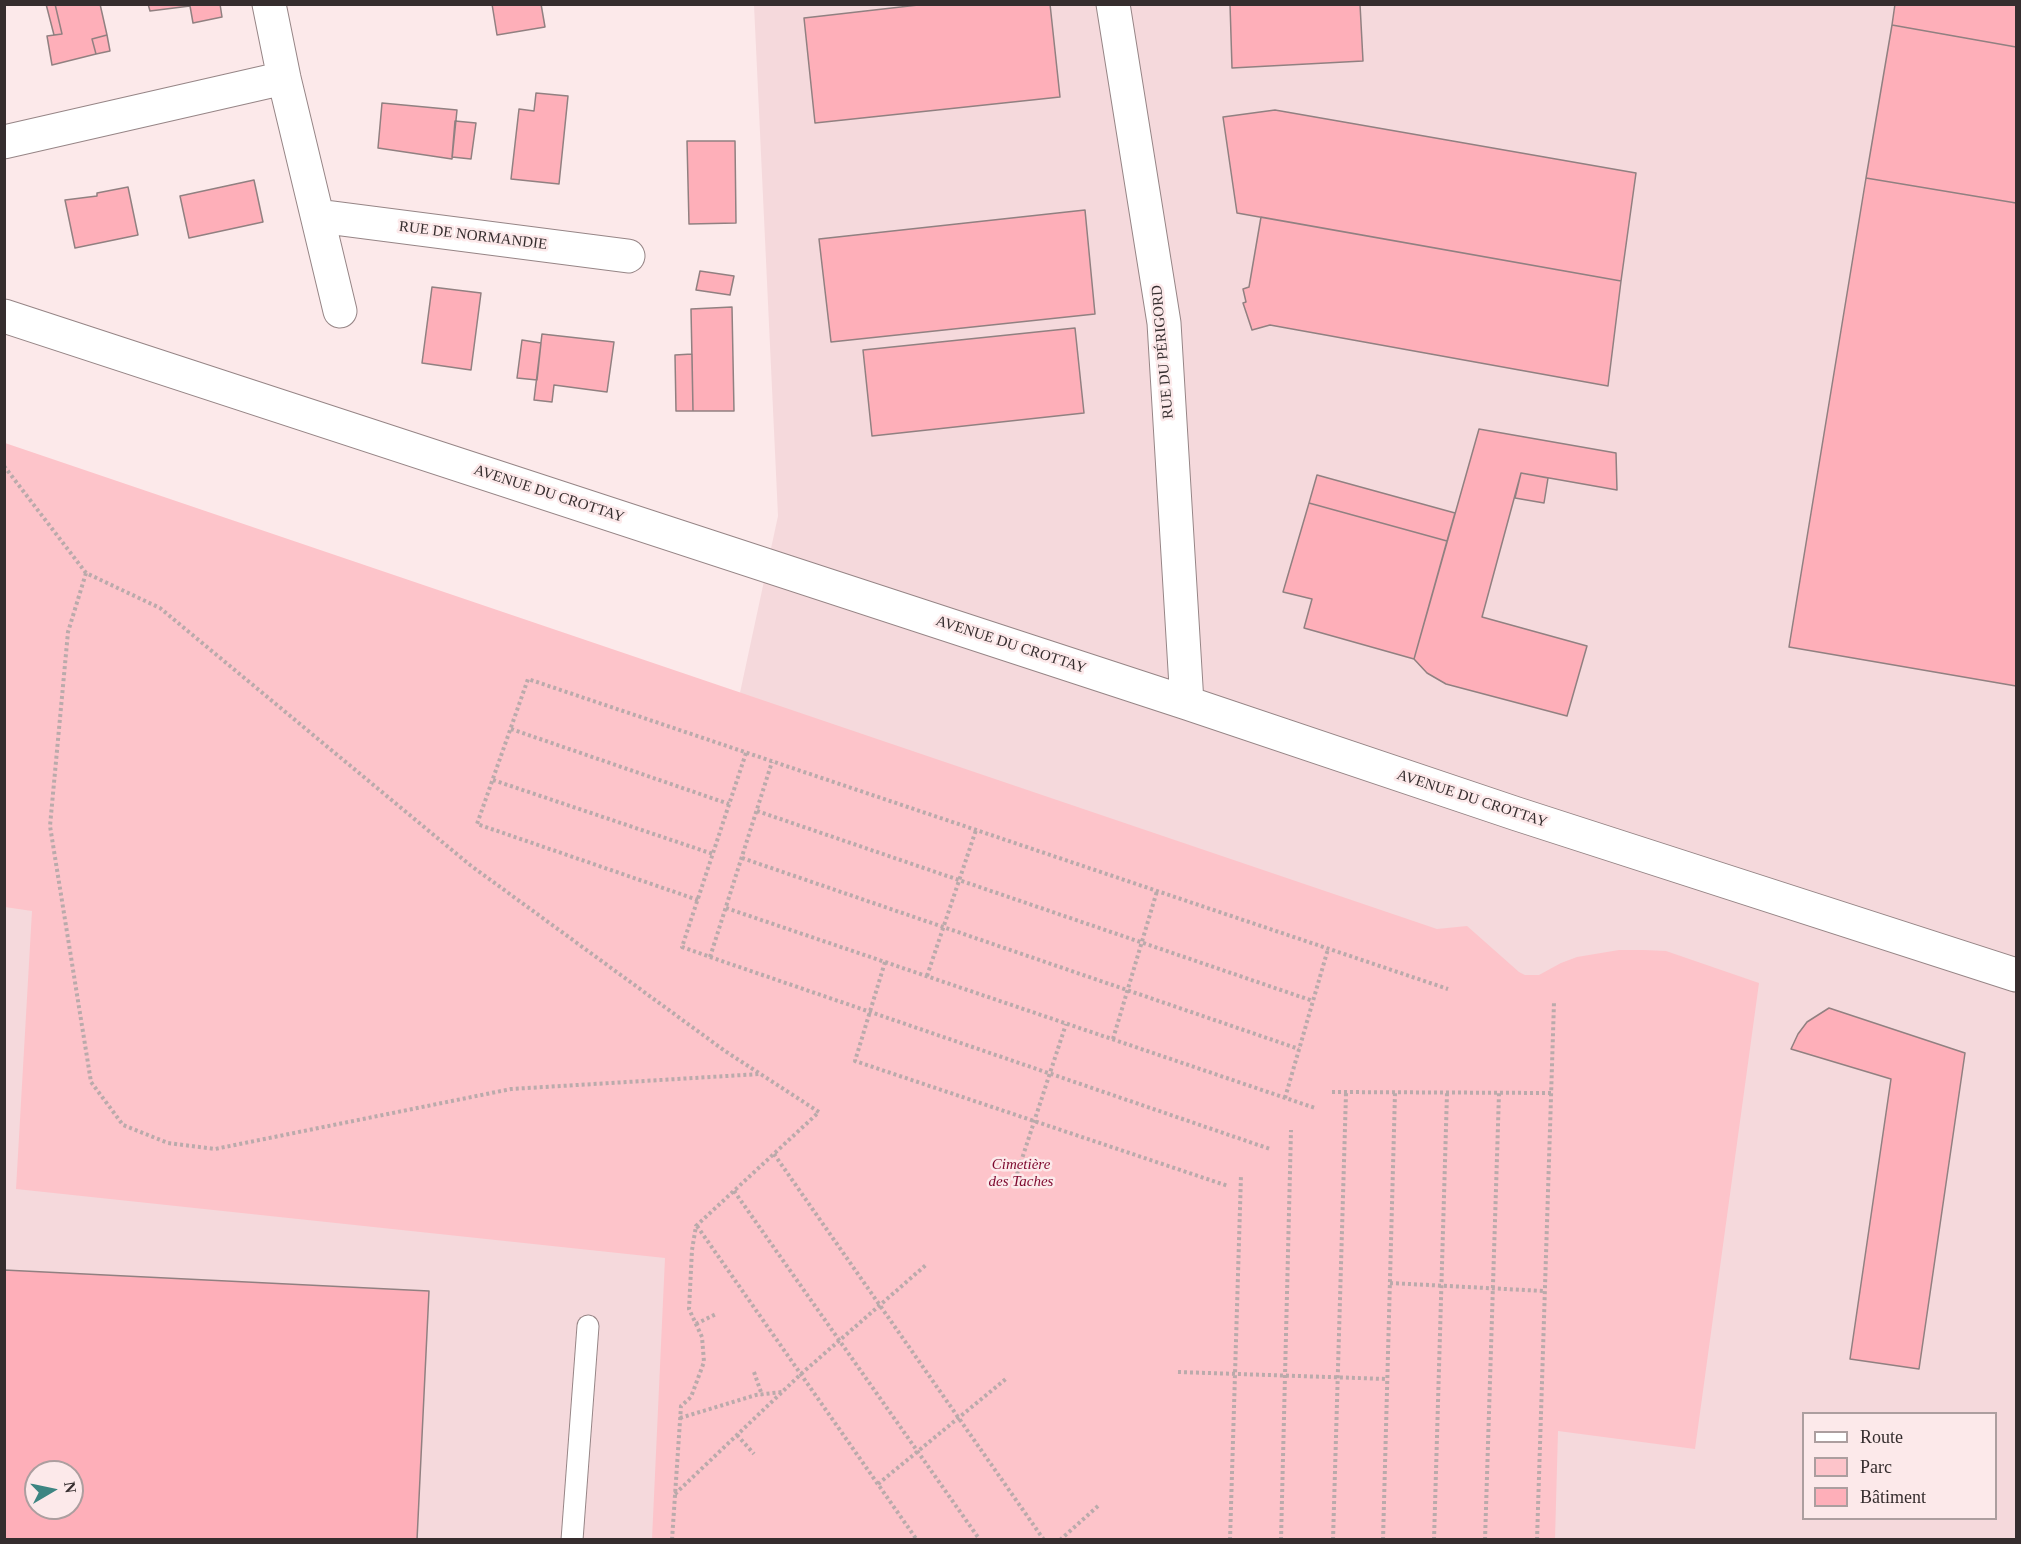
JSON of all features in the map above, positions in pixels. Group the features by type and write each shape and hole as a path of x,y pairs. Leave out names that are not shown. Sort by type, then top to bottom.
{"street":[{"path":"269,4 284,78 340,311"},
{"name":"RUE DU PÉRIGORD","path":"1113,4 1164,323 1187,703"},
{"path":"4,142 284,78"},
{"name":"RUE DE NORMANDIE","path":"318,216 628,256"},
{"name":"AVENUE DU CROTTAY","path":"4,316 1187,703 1528,818 2016,975"}],"lane":[{"path":"572,1539 588,1326"}],"path":[{"path":"4,466 86,573 160,608 470,865 725,1051 819,1112 696,1226 692,1250 689,1309 702,1337 704,1362 691,1397 681,1406 672,1539"},
{"path":"86,573 68,633 50,826 91,1082 123,1125 168,1143 215,1149 511,1089 762,1074"},
{"path":"698,900 477,824 528,679 1448,989"},
{"path":"511,729 729,804"},
{"path":"746,753 682,947 1270,1149"},
{"path":"710,957 772,762"},
{"path":"493,780 713,854"},
{"path":"756,811 1313,1000"},
{"path":"927,976 976,830"},
{"path":"742,858 1299,1049"},
{"path":"1113,1040 1157,891"},
{"path":"726,908 1315,1108"},
{"path":"1285,1098 1328,949"},
{"path":"885,962 855,1061 1228,1186"},
{"path":"1537,1539 1554,1002"},
{"path":"1017,1174 1066,1024"},
{"path":"1332,1092 1551,1093"},
{"path":"1333,1539 1346,1092"},
{"path":"1383,1539 1395,1093"},
{"path":"1434,1539 1447,1093"},
{"path":"1485,1539 1500,1093"},
{"path":"1281,1539 1290,1130"},
{"path":"774,1154 1044,1539"},
{"path":"1230,1539 1241,1175"},
{"path":"734,1191 980,1539"},
{"path":"696,1226 917,1539"},
{"path":"674,1495 801,1374 927,1264"},
{"path":"1389,1283 1544,1291"},
{"path":"696,1324 716,1314"},
{"path":"754,1372 762,1395"},
{"path":"1179,1372 1388,1379"},
{"path":"878,1484 1007,1378"},
{"path":"680,1418 762,1395 783,1392"},
{"path":"737,1435 754,1454"},
{"path":"1060,1539 1098,1506"}],"shaded area":[{"path":"754,5 2016,5 2016,1539 5,1539 4,452 735,716 778,516"}],"green space":[{"name":"Cimetière des Taches","path":"5,443 1437,929 1467,926 1525,975 1539,975 1577,957 1619,950 1644,950 1666,951 1759,983 1695,1449 1558,1431 1555,1539 652,1539 665,1258 16,1189 32,911 5,907"}],"building":[{"path":"46,4 55,4 62,34 54,35"},
{"path":"55,4 100,4 107,35 92,39 96,54 52,65 47,36 62,34"},
{"path":"148,4 220,4 222,17 193,23 190,6 150,11"},
{"path":"492,4 541,4 545,27 497,35"},
{"path":"927,4 1050,4 1060,97 815,123 804,18"},
{"path":"1230,4 1360,4 1363,61 1232,68"},
{"path":"1895,4 2016,4 2016,47 1892,25"},
{"path":"1892,25 2016,47 2016,203 1866,178"},
{"path":"107,35 110,51 96,54 92,39"},
{"path":"536,93 568,96 559,184 511,179 519,109 534,111"},
{"path":"382,103 457,110 452,159 378,148"},
{"path":"1275,110 1636,173 1621,281 1237,213 1223,117"},
{"path":"455,121 476,123 471,159 452,157"},
{"path":"687,141 735,141 736,223 689,224"},
{"path":"1866,178 2016,203 2016,686 1789,647"},
{"path":"254,180 263,222 189,238 180,196"},
{"path":"128,187 138,235 75,248 65,200 97,196 97,193"},
{"path":"1085,210 1095,314 831,342 819,239"},
{"path":"1261,217 1621,281 1608,386 1270,325 1252,330 1243,303 1246,302 1243,289 1249,287"},
{"path":"700,271 734,276 730,295 696,290"},
{"path":"432,287 481,293 471,370 422,363"},
{"path":"732,307 734,411 693,411 691,309"},
{"path":"1075,328 1084,413 872,436 863,350"},
{"path":"542,334 614,342 607,392 554,385 552,402 534,400"},
{"path":"522,340 541,343 537,380 517,378"},
{"path":"692,354 693,411 676,411 675,355"},
{"path":"1479,429 1616,453 1617,490 1521,473 1482,617 1587,646 1567,716 1446,684 1427,673 1414,659"},
{"path":"1521,473 1548,478 1544,503 1515,498"},
{"path":"1317,475 1455,513 1447,541 1309,503"},
{"path":"1309,503 1447,541 1414,659 1304,628 1312,599 1283,592"},
{"path":"1829,1008 1965,1053 1919,1369 1850,1359 1891,1079 1791,1049 1807,1022"},
{"path":"4,1270 429,1291 417,1540 4,1540"}]}
